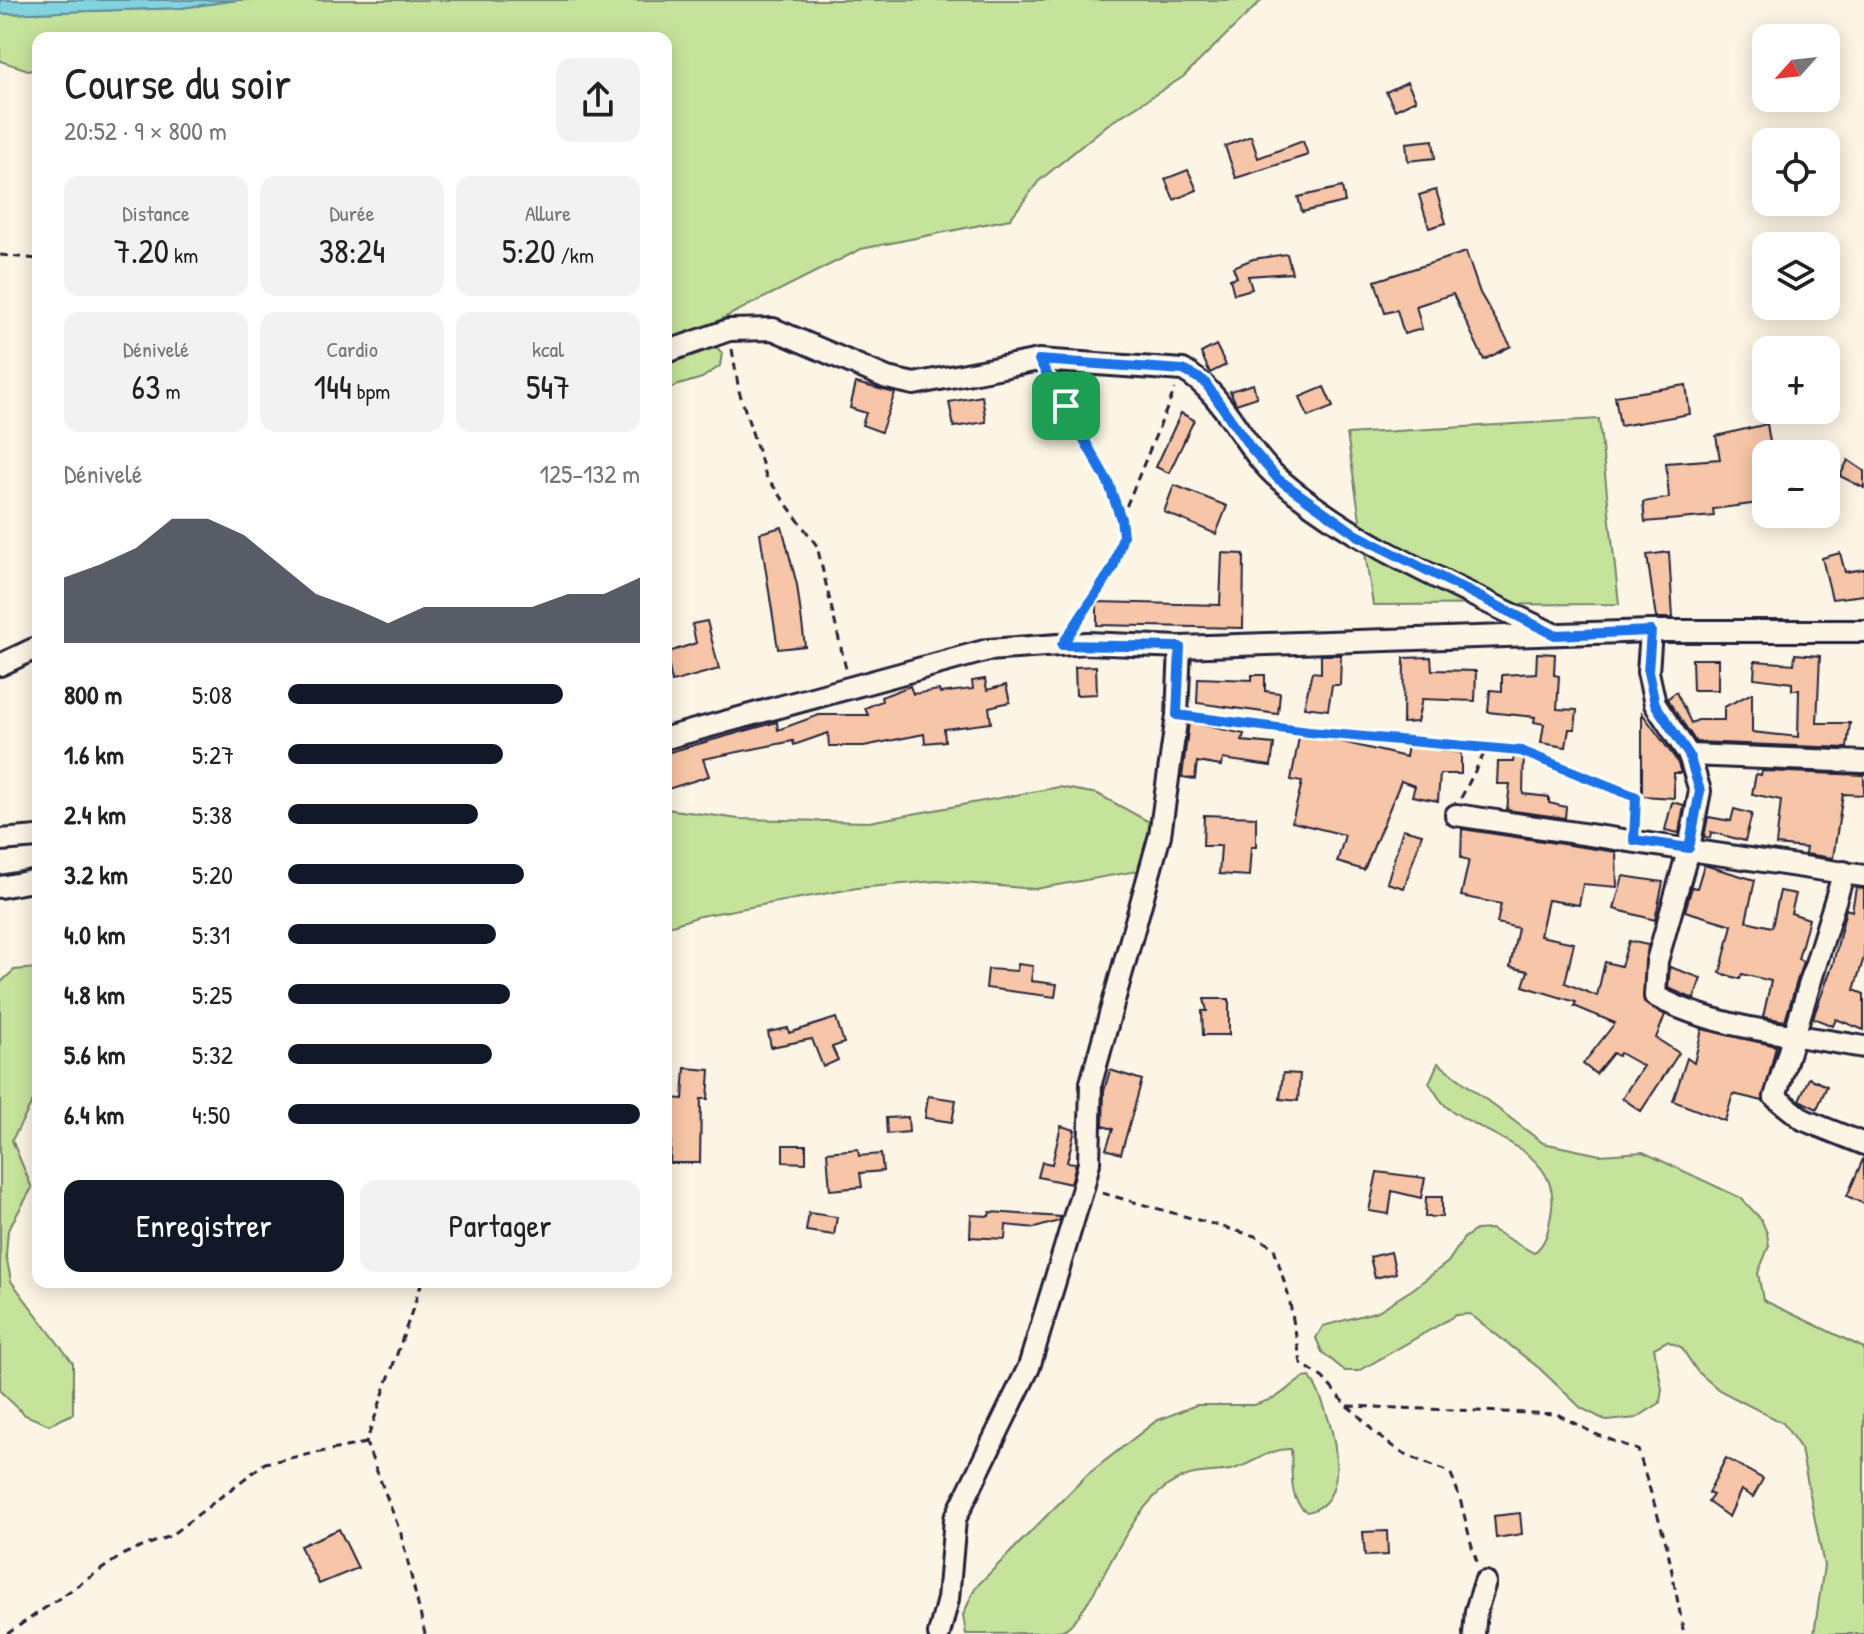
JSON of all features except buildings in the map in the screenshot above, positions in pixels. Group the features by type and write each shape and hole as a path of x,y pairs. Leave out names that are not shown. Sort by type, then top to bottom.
{"street":[{"path":"672,350 729,330 773,329 887,378 914,384 1039,360 1183,370 1204,381 1250,447 1278,479 1346,527 1555,635"},
{"path":"672,736 988,650 1062,645 1180,647 1651,631 1864,631"},
{"path":"1651,631 1648,672 1655,704 1689,755 1700,791 1689,848 1657,961 1655,996 1675,1007 1720,1022 1864,1047"},
{"path":"939,1634 948,1599 955,1519 1029,1367 1083,1188 1089,1163 1091,1083 1160,835 1177,715 1180,647"},
{"path":"0,665 32,650"},
{"path":"1689,755 1864,762"},
{"path":"1456,815 1854,874 1794,1034 1775,1097 1804,1120 1864,1144"},
{"path":"0,840 32,837"},
{"path":"0,887 32,881"},
{"path":"1474,1634 1476,1611 1485,1582"}],"path":[{"path":"0,255 32,258"},
{"path":"729,330 739,391 766,476 817,546 849,687"},
{"path":"1039,360 1108,482 1121,519 1123,536 1113,568 1062,645"},
{"path":"1121,519 1183,370"},
{"path":"1177,715 1521,751 1636,797 1634,840"},
{"path":"1456,815 1457,807 1487,748"},
{"path":"1083,1188 1255,1236 1274,1248 1289,1298 1301,1363 1323,1378 1347,1406 1390,1444 1413,1458 1450,1472 1464,1503 1469,1541 1485,1582"},
{"path":"420,1288 366,1443 401,1534 425,1634"},
{"path":"1347,1406 1557,1414 1595,1434 1638,1450 1667,1546 1684,1634"},
{"path":"7,1634 124,1554 170,1536 265,1463 366,1443"}],"green space":[{"path":"237,0 1262,0 1183,77 1107,125 1039,181 1010,219 861,249 672,344 672,32 32,32 32,71 0,61 0,14 181,8"},
{"path":"713,343 722,353 720,366 702,378 672,387 672,358"},
{"path":"1599,419 1619,604 1373,605 1347,434"},
{"path":"1059,787 1098,794 1153,824 1143,870 1035,889 937,881 857,888 700,916 672,925 672,810 739,819 869,822"},
{"path":"32,968 32,1103 12,1140 32,1188 8,1230 6,1255 11,1281 73,1363 73,1414 49,1425 25,1415 0,1391 0,983 14,970"},
{"path":"1438,1063 1543,1143 1600,1155 1643,1152 1741,1198 1761,1219 1767,1233 1769,1246 1758,1273 1763,1300 1864,1348 1864,1634 1814,1634 1824,1566 1801,1449 1783,1423 1719,1390 1697,1371 1681,1347 1667,1341 1654,1348 1662,1389 1660,1403 1636,1418 1607,1421 1581,1408 1539,1368 1470,1314 1456,1315 1359,1371 1345,1371 1322,1352 1316,1338 1323,1326 1378,1311 1448,1262 1464,1238 1476,1230 1491,1229 1534,1253 1546,1236 1552,1193 1546,1176 1535,1161 1519,1149 1445,1106 1429,1083"},
{"path":"1310,1377 1318,1391 1336,1452 1332,1491 1323,1505 1307,1512 1296,1500 1292,1484 1291,1449 1275,1451 1230,1470 1187,1476 1156,1495 1143,1509 1084,1608 1068,1627 1016,1634 966,1634 963,1615 975,1588 1087,1475 1156,1421 1196,1405 1254,1405 1275,1398 1303,1378"}],"water":[{"path":"0,0 237,0 181,8 0,14"}],"route":[{"path":"1039,360 1183,370 1204,381 1250,447 1278,479 1357,535 1555,635 1651,631 1648,672 1655,704 1689,755 1700,791 1689,848 1634,840 1636,797 1521,751 1309,732 1177,715 1180,647 1087,643 1062,645 1113,568 1123,536 1121,519 1108,482 1066,406 1039,360"}]}
